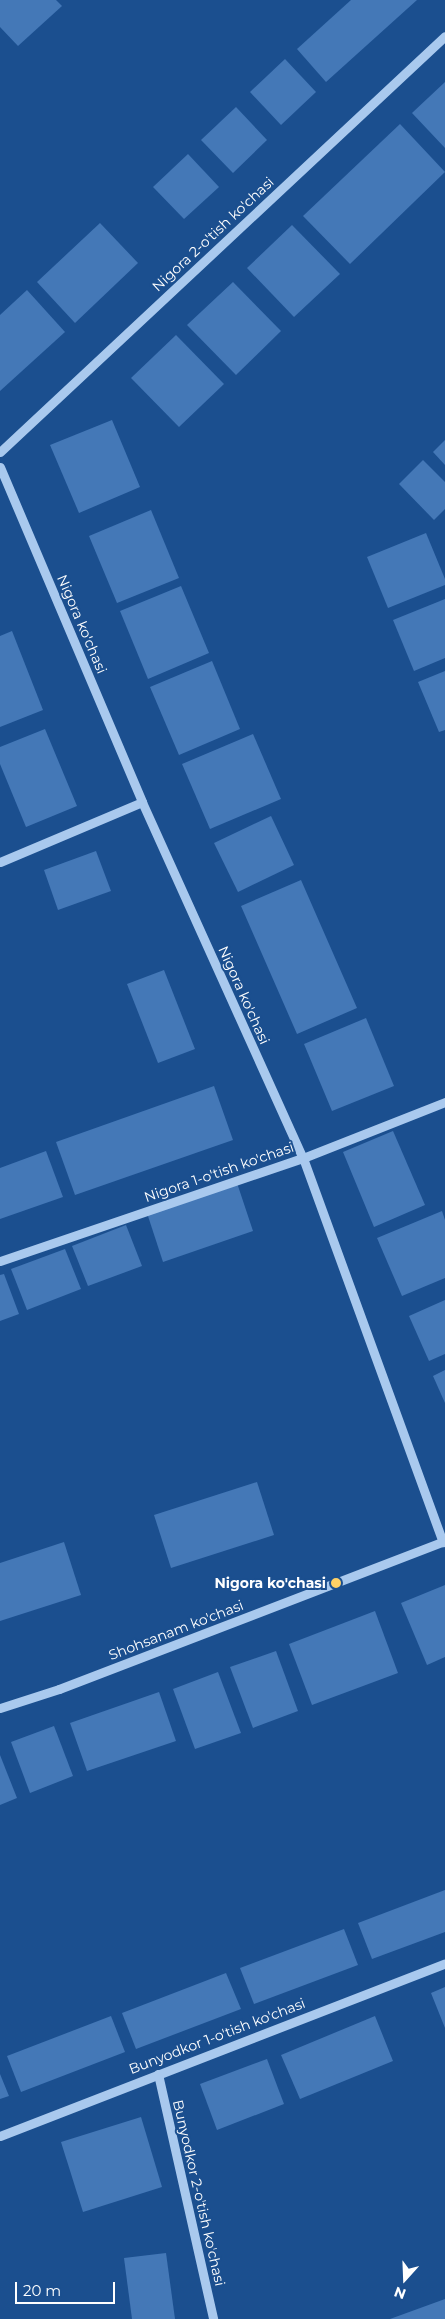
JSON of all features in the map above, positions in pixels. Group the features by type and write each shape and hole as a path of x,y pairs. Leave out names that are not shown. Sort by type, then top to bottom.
{"street":[{"name":"Nigora 2-o'tish ko'chasi","path":"0,452 445,36"},
{"name":"Nigora ko'chasi","path":"0,467 142,802 303,1158 444,1541"},
{"path":"0,862 142,802"},
{"name":"Nigora 1-o'tish ko'chasi","path":"0,1261 303,1158 445,1102"},
{"name":"Shohsanam ko'chasi","path":"0,1708 60,1689 444,1541"},
{"name":"Bunyodkor 1-o'tish ko'chasi","path":"0,2136 445,1963"},
{"name":"Bunyodkor 2-o'tish ko'chasi","path":"158,2074 213,2319"}],"building":[{"path":"0,0 56,0 62,6 18,46 0,27"},
{"path":"351,0 417,0 326,82 297,49"},
{"path":"285,59 316,92 281,125 250,92"},
{"path":"445,82 445,148 412,113"},
{"path":"236,107 267,140 233,173 201,140"},
{"path":"400,124 445,172 350,264 303,216"},
{"path":"188,154 219,187 184,219 153,187"},
{"path":"100,223 138,263 75,323 37,282"},
{"path":"292,225 340,274 294,317 247,268"},
{"path":"233,282 281,331 236,375 187,325"},
{"path":"27,290 65,332 0,391 0,315"},
{"path":"176,335 224,384 179,427 131,378"},
{"path":"112,420 140,487 79,513 50,445"},
{"path":"445,440 445,465 433,452"},
{"path":"423,460 445,482 445,509 434,520 399,484"},
{"path":"151,510 179,578 117,603 89,536"},
{"path":"426,533 445,579 445,585 388,608 367,557"},
{"path":"181,586 209,653 148,679 120,611"},
{"path":"445,599 445,658 414,671 393,620"},
{"path":"12,631 43,710 0,727 0,636"},
{"path":"212,661 240,729 179,755 150,687"},
{"path":"445,671 445,730 439,732 418,682"},
{"path":"45,729 77,806 26,827 0,764 0,747"},
{"path":"253,734 281,799 210,829 182,764"},
{"path":"271,816 294,865 238,892 214,843"},
{"path":"96,851 111,891 58,910 44,870"},
{"path":"301,880 357,1008 297,1034 241,906"},
{"path":"164,970 195,1049 158,1063 127,984"},
{"path":"366,1018 394,1086 332,1111 304,1044"},
{"path":"214,1086 233,1140 75,1195 56,1142"},
{"path":"393,1131 425,1205 374,1227 343,1152"},
{"path":"46,1151 63,1197 0,1219 0,1168"},
{"path":"237,1183 253,1231 163,1262 147,1213"},
{"path":"442,1211 445,1220 445,1278 402,1296 377,1238"},
{"path":"126,1225 142,1266 88,1286 72,1246"},
{"path":"65,1249 81,1289 27,1310 11,1269"},
{"path":"4,1274 19,1314 0,1321 0,1275"},
{"path":"445,1300 445,1354 429,1361 409,1316"},
{"path":"445,1370 445,1403 433,1376"},
{"path":"257,1482 274,1535 171,1568 154,1515"},
{"path":"64,1542 81,1595 0,1621 0,1563"},
{"path":"445,1585 445,1657 427,1665 401,1603"},
{"path":"375,1611 398,1673 312,1705 289,1644"},
{"path":"276,1651 298,1711 253,1728 230,1667"},
{"path":"218,1672 241,1733 195,1749 173,1689"},
{"path":"159,1692 176,1741 87,1771 70,1723"},
{"path":"54,1726 73,1776 30,1793 11,1742"},
{"path":"0,1755 17,1798 0,1805"},
{"path":"445,1890 445,1932 372,1959 358,1923"},
{"path":"344,1929 358,1965 254,2004 240,1968"},
{"path":"226,1973 241,2009 136,2049 122,2013"},
{"path":"445,1987 445,2028 431,1993"},
{"path":"111,2016 125,2052 21,2092 7,2056"},
{"path":"375,2016 393,2061 300,2099 281,2055"},
{"path":"267,2059 284,2104 217,2130 200,2084"},
{"path":"0,2074 9,2096 0,2099"},
{"path":"141,2117 162,2187 83,2212 61,2142"},
{"path":"166,2253 175,2319 132,2319 124,2258"},
{"path":"445,2299 445,2319 390,2319"}],"place":[{"name":"Nigora ko'chasi","path":"336,1583"}]}
